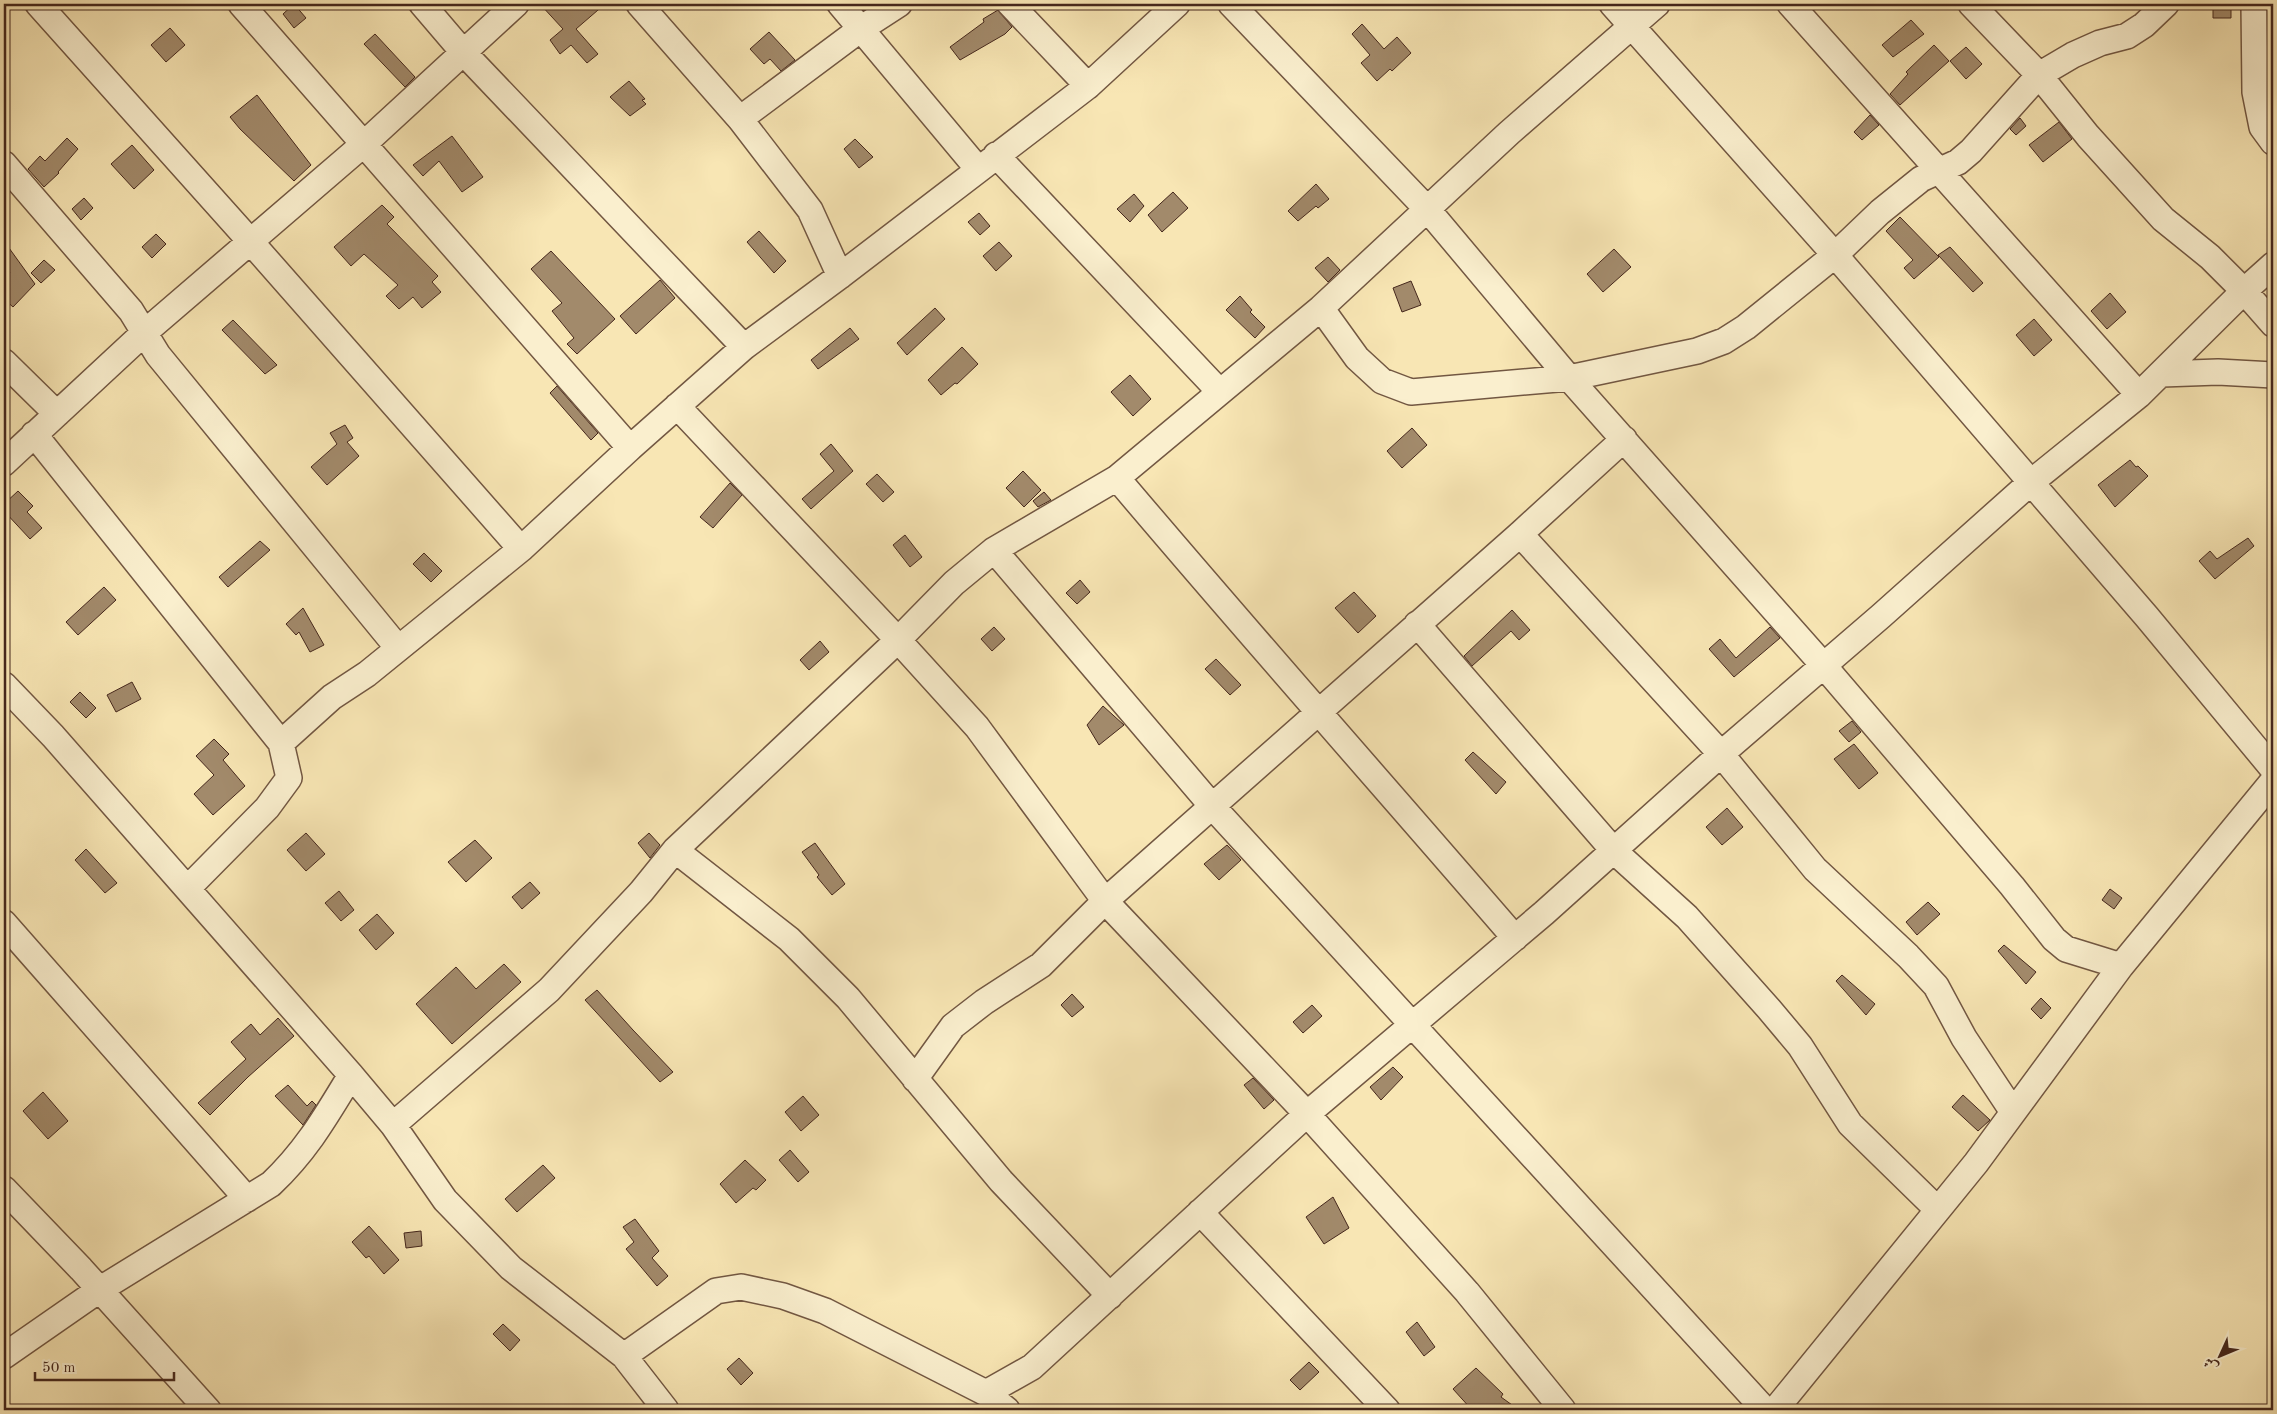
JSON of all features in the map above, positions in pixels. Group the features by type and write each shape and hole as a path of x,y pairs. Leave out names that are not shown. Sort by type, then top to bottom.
{"street":[{"path":"38,4 521,549"},
{"path":"241,4 365,143 630,448"},
{"path":"422,4 463,52 744,347"},
{"path":"4,463 144,333 365,143 516,4"},
{"path":"639,4 740,119 810,210 840,276"},
{"path":"840,4 987,162 1220,392"},
{"path":"740,119 862,28 899,4"},
{"path":"1010,4 1088,86"},
{"path":"281,743 332,696 367,674 521,549 630,448 744,347 1088,86 1176,4"},
{"path":"1231,4 1428,210 1569,378 1824,666 2012,886 2054,940 2066,949 2121,966"},
{"path":"1612,4 1835,255 2147,617 2273,769"},
{"path":"394,1125 549,990 640,892 675,850 898,640 954,583 994,550 1117,478 1321,308 1509,133 1657,4"},
{"path":"1790,4 2139,395"},
{"path":"1971,4 2039,75 2088,136 2163,219 2210,257 2244,290 2273,324"},
{"path":"1321,308 1357,358 1382,381 1410,392 1569,378 1697,351 1724,341 1746,327 1835,255 1880,212 1921,179 1958,162 2039,75 2073,54 2100,42 2127,36 2144,14 2166,4"},
{"path":"2254,4 2255,92 2262,127 2273,142"},
{"path":"4,164 131,312 164,363 398,648"},
{"path":"986,1393 1032,1366 1307,1114 1515,938 2030,483 2139,395 2244,290 2273,265"},
{"path":"4,362 57,414"},
{"path":"2162,374 2218,372 2273,375"},
{"path":"677,406 898,640 977,728 1105,901 1307,1114 1467,1292 1563,1410"},
{"path":"34,434 281,743 288,778 268,808 188,888"},
{"path":"915,1079 953,1026 984,1002 1041,965 1105,901 1318,710 1520,534 1624,439"},
{"path":"1117,478 1244,629 1318,710 1515,938"},
{"path":"1520,534 1721,754 1815,869 1908,956 1936,986 1964,1038 2013,1112"},
{"path":"994,550 1212,806 1414,1024 1765,1410"},
{"path":"1417,624 1614,851 1687,917 1800,1046 1850,1124 1937,1209"},
{"path":"4,685 54,736 394,1125 446,1200 511,1268 624,1356 666,1410"},
{"path":"1775,1410 1976,1163 2121,966 2273,781"},
{"path":"675,850 789,940 848,998 1000,1181 1110,1296"},
{"path":"4,923 247,1200"},
{"path":"4,1356 99,1290 272,1184 295,1162 312,1139 351,1075"},
{"path":"4,1189 208,1410"},
{"path":"1200,1212 1387,1410"},
{"path":"624,1356 716,1291 741,1287 783,1296 825,1311 986,1393 1007,1410"}],"building":[{"path":"294,4 306,18 294,28 283,14"},
{"path":"540,4 605,4 576,29 598,54 587,63 571,45 560,54 550,40 563,29"},
{"path":"2213,4 2231,4 2231,18 2213,18"},
{"path":"998,10 1012,27 1005,34 960,60 950,47 984,22 983,19"},
{"path":"1911,20 1924,34 1893,57 1882,45"},
{"path":"1362,24 1384,49 1397,37 1411,53 1392,71 1390,69 1377,81 1361,63 1370,55 1352,34"},
{"path":"170,28 185,45 166,62 151,45"},
{"path":"769,32 795,60 781,71 770,59 764,64 750,49"},
{"path":"375,34 415,77 405,87 364,44"},
{"path":"1934,45 1949,61 1900,105 1890,94 1908,74 1906,72"},
{"path":"1966,47 1982,64 1966,79 1950,61"},
{"path":"629,81 645,99 642,100 646,104 630,116 610,97"},
{"path":"257,95 311,165 294,181 230,117"},
{"path":"1870,115 1879,125 1862,140 1854,132"},
{"path":"2020,118 2026,126 2016,135 2010,129"},
{"path":"2059,122 2072,139 2043,162 2029,145"},
{"path":"452,136 483,177 462,192 439,161 423,176 413,165"},
{"path":"67,138 78,149 59,173 44,187 28,169 40,156 45,161"},
{"path":"855,139 873,157 859,168 844,149"},
{"path":"132,145 154,170 134,189 111,164"},
{"path":"1316,184 1329,199 1318,208 1316,206 1298,221 1288,211"},
{"path":"1173,192 1188,208 1162,232 1148,215"},
{"path":"1134,194 1144,206 1130,222 1117,209"},
{"path":"84,198 93,208 81,220 72,209"},
{"path":"382,205 394,217 387,224 438,276 432,282 441,292 422,308 413,297 399,309 386,296 398,285 364,254 351,266 334,247"},
{"path":"979,213 990,226 980,235 968,222"},
{"path":"1900,217 1939,257 1914,279 1904,268 1913,260 1886,231"},
{"path":"759,231 786,261 774,273 747,242"},
{"path":"156,234 166,244 152,258 142,247"},
{"path":"4,241 35,284 13,307 4,299 4,278 10,273 4,265"},
{"path":"999,242 1012,256 996,271 983,256"},
{"path":"1950,247 1983,283 1973,292 1938,255"},
{"path":"1614,249 1631,267 1603,292 1587,274"},
{"path":"551,251 615,319 577,354 567,344 574,338 552,311 562,303 531,269"},
{"path":"1328,257 1340,270 1328,282 1315,268"},
{"path":"44,260 55,270 41,283 31,273"},
{"path":"660,280 675,298 636,334 620,316"},
{"path":"1411,281 1421,305 1402,312 1393,288"},
{"path":"2110,293 2126,312 2107,329 2091,311"},
{"path":"1240,296 1252,310 1250,312 1265,327 1255,338 1226,310"},
{"path":"935,308 945,319 907,355 897,343"},
{"path":"2034,319 2052,340 2034,356 2016,335"},
{"path":"233,320 277,365 265,374 222,330"},
{"path":"850,328 859,339 818,369 811,360"},
{"path":"962,347 978,364 957,384 955,383 941,395 928,380"},
{"path":"1130,375 1151,399 1133,416 1111,392"},
{"path":"557,386 598,433 591,440 550,393"},
{"path":"345,425 353,438 347,442 359,456 327,485 311,467 337,444 330,433"},
{"path":"1412,428 1427,445 1402,468 1387,451"},
{"path":"831,444 853,471 811,509 802,499 834,471 820,454"},
{"path":"2130,460 2148,476 2115,507 2098,485"},
{"path":"1023,471 1041,490 1024,507 1006,488"},
{"path":"877,474 894,492 883,502 866,484"},
{"path":"730,483 742,495 713,528 700,517"},
{"path":"18,491 33,506 27,512 42,528 30,539 4,511 4,504"},
{"path":"1044,492 1051,500 1038,507 1033,501"},
{"path":"905,535 922,557 910,567 893,545"},
{"path":"2248,538 2254,546 2215,579 2199,561 2210,551 2217,559"},
{"path":"260,541 270,550 228,587 219,577"},
{"path":"424,553 442,571 431,582 413,564"},
{"path":"1080,580 1090,592 1077,604 1066,593"},
{"path":"104,587 116,600 78,635 66,622"},
{"path":"1354,592 1376,616 1358,633 1335,608"},
{"path":"303,608 324,645 310,652 299,632 296,635 286,624"},
{"path":"1512,610 1530,630 1519,640 1511,631 1472,666 1464,656"},
{"path":"994,627 1005,639 992,651 981,639"},
{"path":"1770,627 1780,638 1734,677 1709,649 1720,639 1736,658"},
{"path":"820,641 829,652 809,670 800,660"},
{"path":"1216,659 1241,685 1230,695 1205,669"},
{"path":"132,682 141,699 116,712 107,695"},
{"path":"80,692 96,708 86,718 70,702"},
{"path":"1103,706 1124,725 1099,745 1087,725"},
{"path":"1852,721 1861,732 1849,742 1839,731"},
{"path":"214,739 229,754 223,760 245,786 213,815 194,794 214,775 196,756"},
{"path":"1854,744 1878,773 1859,789 1834,759"},
{"path":"1473,752 1506,782 1496,794 1465,760"},
{"path":"1727,808 1743,827 1722,845 1706,827"},
{"path":"306,833 325,854 306,871 287,850"},
{"path":"649,833 660,845 650,858 638,843"},
{"path":"475,840 492,858 466,882 448,862"},
{"path":"815,843 845,884 832,895 817,877 819,875 802,852"},
{"path":"1227,845 1241,860 1219,880 1204,864"},
{"path":"86,849 117,883 105,893 75,860"},
{"path":"530,882 540,893 522,909 512,897"},
{"path":"2110,889 2122,898 2114,909 2102,900"},
{"path":"339,891 354,910 341,921 325,903"},
{"path":"1928,902 1940,914 1917,935 1906,922"},
{"path":"377,914 394,933 376,950 359,930"},
{"path":"2004,945 2036,972 2026,984 1998,951"},
{"path":"504,964 521,982 452,1044 416,1004 456,967 476,989"},
{"path":"1842,975 1875,1004 1866,1015 1836,981"},
{"path":"597,990 673,1072 660,1082 585,1000"},
{"path":"1072,994 1084,1007 1072,1017 1061,1005"},
{"path":"2041,998 2051,1008 2041,1019 2031,1009"},
{"path":"1312,1005 1322,1016 1303,1033 1293,1022"},
{"path":"278,1018 294,1036 248,1077 210,1115 198,1103 246,1059 231,1042 251,1024 260,1035"},
{"path":"1393,1067 1403,1077 1381,1100 1370,1087"},
{"path":"1253,1078 1274,1100 1264,1109 1244,1085"},
{"path":"288,1085 307,1106 312,1101 316,1105 303,1125 275,1096"},
{"path":"43,1092 68,1121 48,1139 23,1111"},
{"path":"1963,1095 1990,1120 1978,1131 1952,1107"},
{"path":"803,1096 819,1115 801,1131 785,1112"},
{"path":"790,1150 809,1172 798,1182 779,1160"},
{"path":"745,1160 766,1180 756,1190 753,1188 736,1203 720,1184"},
{"path":"543,1165 555,1178 517,1212 505,1199"},
{"path":"1333,1197 1349,1228 1324,1244 1306,1217"},
{"path":"635,1219 659,1251 652,1258 668,1276 657,1286 626,1249 634,1242 623,1227"},
{"path":"369,1226 399,1260 384,1274 369,1256 366,1258 352,1242"},
{"path":"421,1231 422,1246 406,1248 404,1233"},
{"path":"1417,1322 1435,1347 1424,1356 1406,1332"},
{"path":"503,1324 520,1340 510,1351 493,1334"},
{"path":"739,1358 753,1373 741,1385 727,1369"},
{"path":"1309,1362 1319,1372 1300,1390 1290,1380"},
{"path":"1476,1368 1503,1394 1501,1397 1519,1410 1472,1410 1453,1389"}]}
